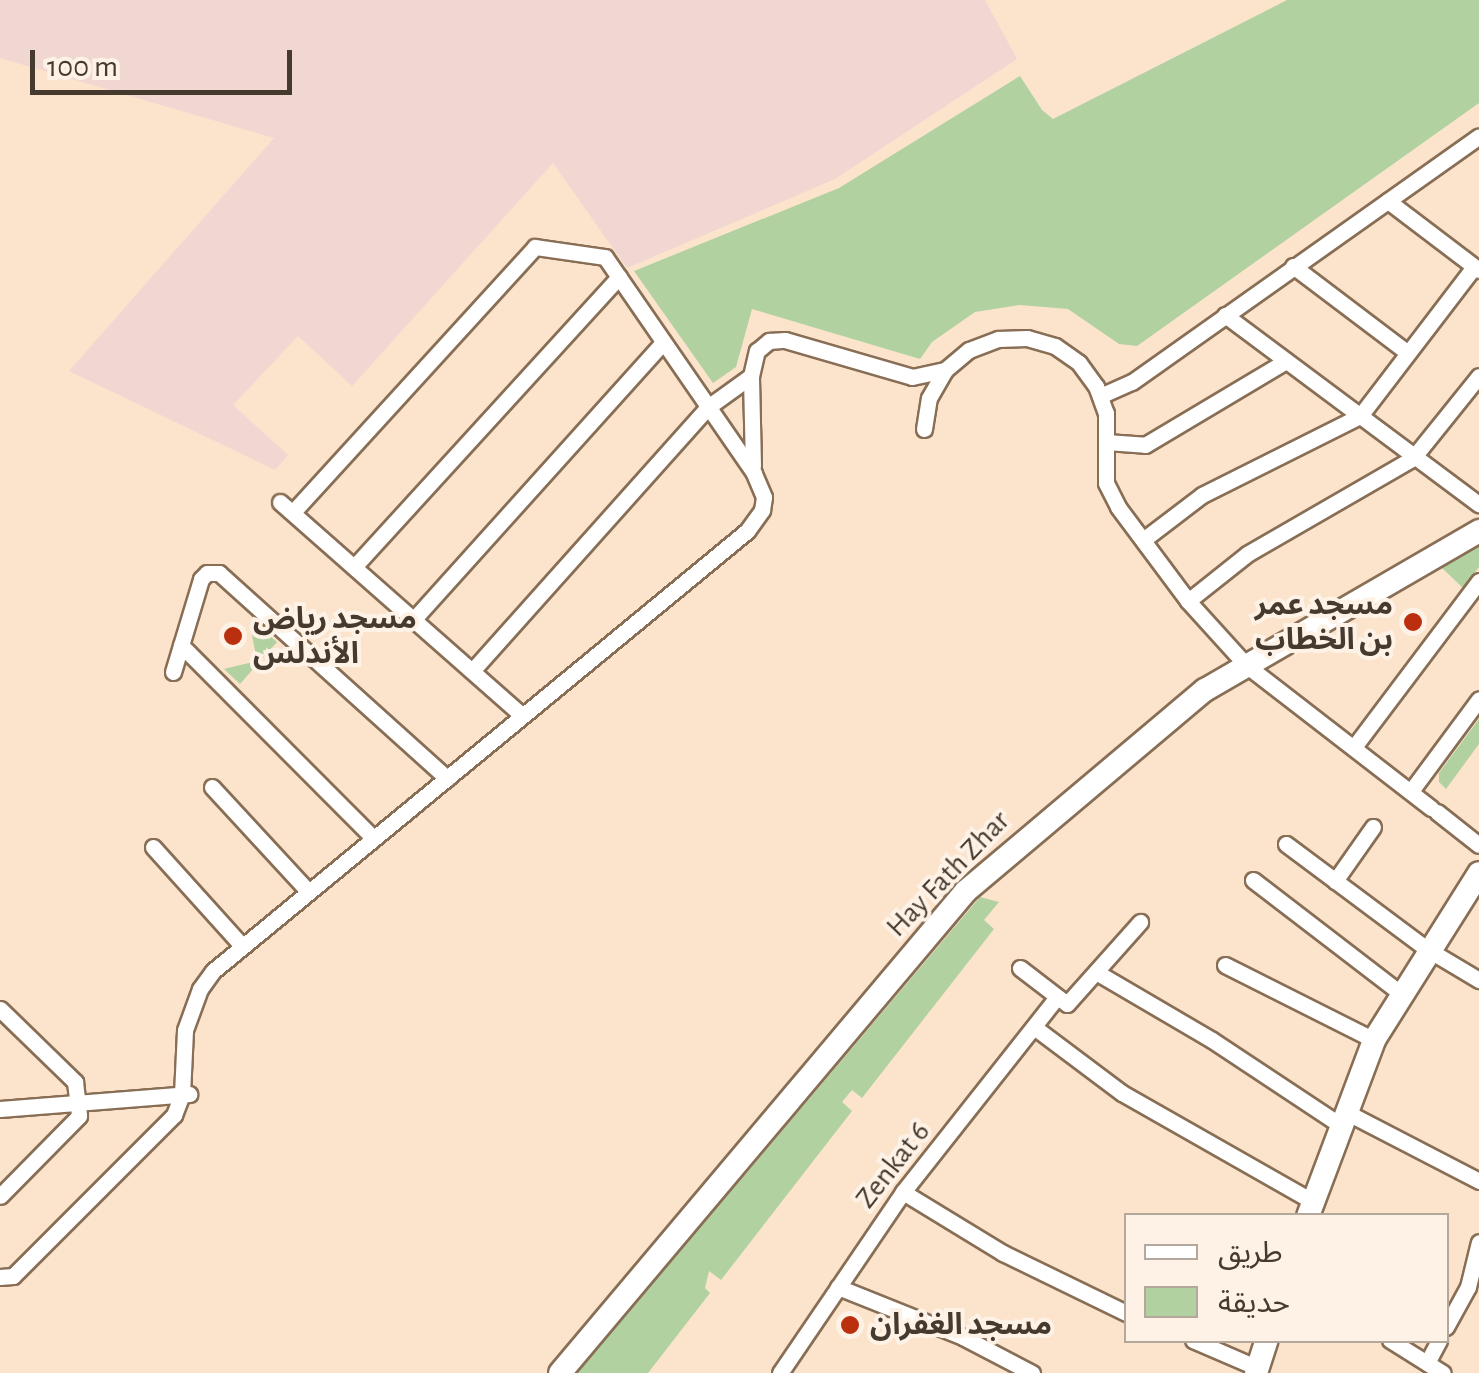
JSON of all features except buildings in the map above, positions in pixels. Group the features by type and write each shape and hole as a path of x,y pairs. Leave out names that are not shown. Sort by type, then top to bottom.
{"street":[{"path":"1100,396 1132,382 1479,136"},
{"path":"1143,540 1202,494 1360,416 1477,268 1388,200"},
{"path":"0,1277 14,1276 174,1115 186,1094 185,1030 192,1006 213,971 756,522 764,497 754,473 605,257 535,247 286,507 522,715"},
{"path":"1294,266 1408,353"},
{"path":"354,567 619,277"},
{"path":"1225,314 1479,504"},
{"path":"924,429 929,398 945,370 969,350 998,338 1027,338 1055,346 1078,363 1100,396 1106,413 1106,483 1118,507 1188,600 1246,664 1479,845"},
{"path":"754,473 750,376 757,351 777,340 912,377 945,370"},
{"path":"414,619 663,342"},
{"path":"1106,442 1144,445 1286,361"},
{"path":"472,671 708,407 750,376"},
{"path":"1188,600 1247,554 1413,458 1479,376"},
{"name":"Hay Fath Zhar","path":"560,1373 966,891 1204,690 1479,530"},
{"path":"173,672 202,579 219,573 446,778"},
{"path":"1354,747 1479,581"},
{"path":"181,645 373,838"},
{"path":"1411,791 1479,699"},
{"path":"212,787 309,892"},
{"path":"1335,880 1373,827"},
{"path":"1286,844 1427,949 1479,980"},
{"path":"153,848 242,946"},
{"path":"1034,1027 1122,1093 1310,1208 1341,1118 1374,1040 1427,949 1479,874"},
{"path":"1253,880 1400,993"},
{"path":"1020,968 1067,1004 1140,922"},
{"path":"1225,964 1374,1040"},
{"path":"1096,972 1341,1118 1479,1182"},
{"name":"Zenkat 6","path":"780,1373 903,1192 1057,997"},
{"path":"0,1009 76,1082 79,1116 0,1196"},
{"path":"0,1109 186,1094"},
{"path":"903,1192 1003,1253 1124,1312"},
{"path":"1449,1322 1468,1287 1479,1242"},
{"path":"838,1287 963,1337 1032,1373"},
{"path":"1200,1343 1257,1370 1266,1343"},
{"path":"1395,1343 1442,1373"},
{"path":"1427,1363 1437,1343"}],"shaded area":[{"path":"0,0 985,0 1017,59 835,179 627,268 553,163 352,386 298,336 233,405 288,455 275,470 69,371 274,138 0,58"}],"green space":[{"path":"1287,0 1479,0 1479,103 1137,346 1119,344 1068,309 1020,305 975,312 932,342 920,359 752,309 736,367 713,383 634,271 839,188 1020,76 1042,110 1053,119"},
{"path":"1479,545 1479,567 1463,588 1442,568"},
{"path":"262,629 277,642 240,684 224,669 257,661 252,635"},
{"path":"1479,719 1479,744 1446,789 1439,782 1439,773"},
{"path":"980,897 999,902 984,920 994,929 862,1098 852,1090 842,1102 852,1111 721,1280 709,1271 705,1288 710,1293 648,1373 577,1373"}],"place":[{"name":"مسجد عمر بن الخطاب","path":"1413,622"},
{"name":"مسجد رياض الأندلس","path":"233,636"},
{"name":"مسجد الغفران","path":"850,1325"}]}
